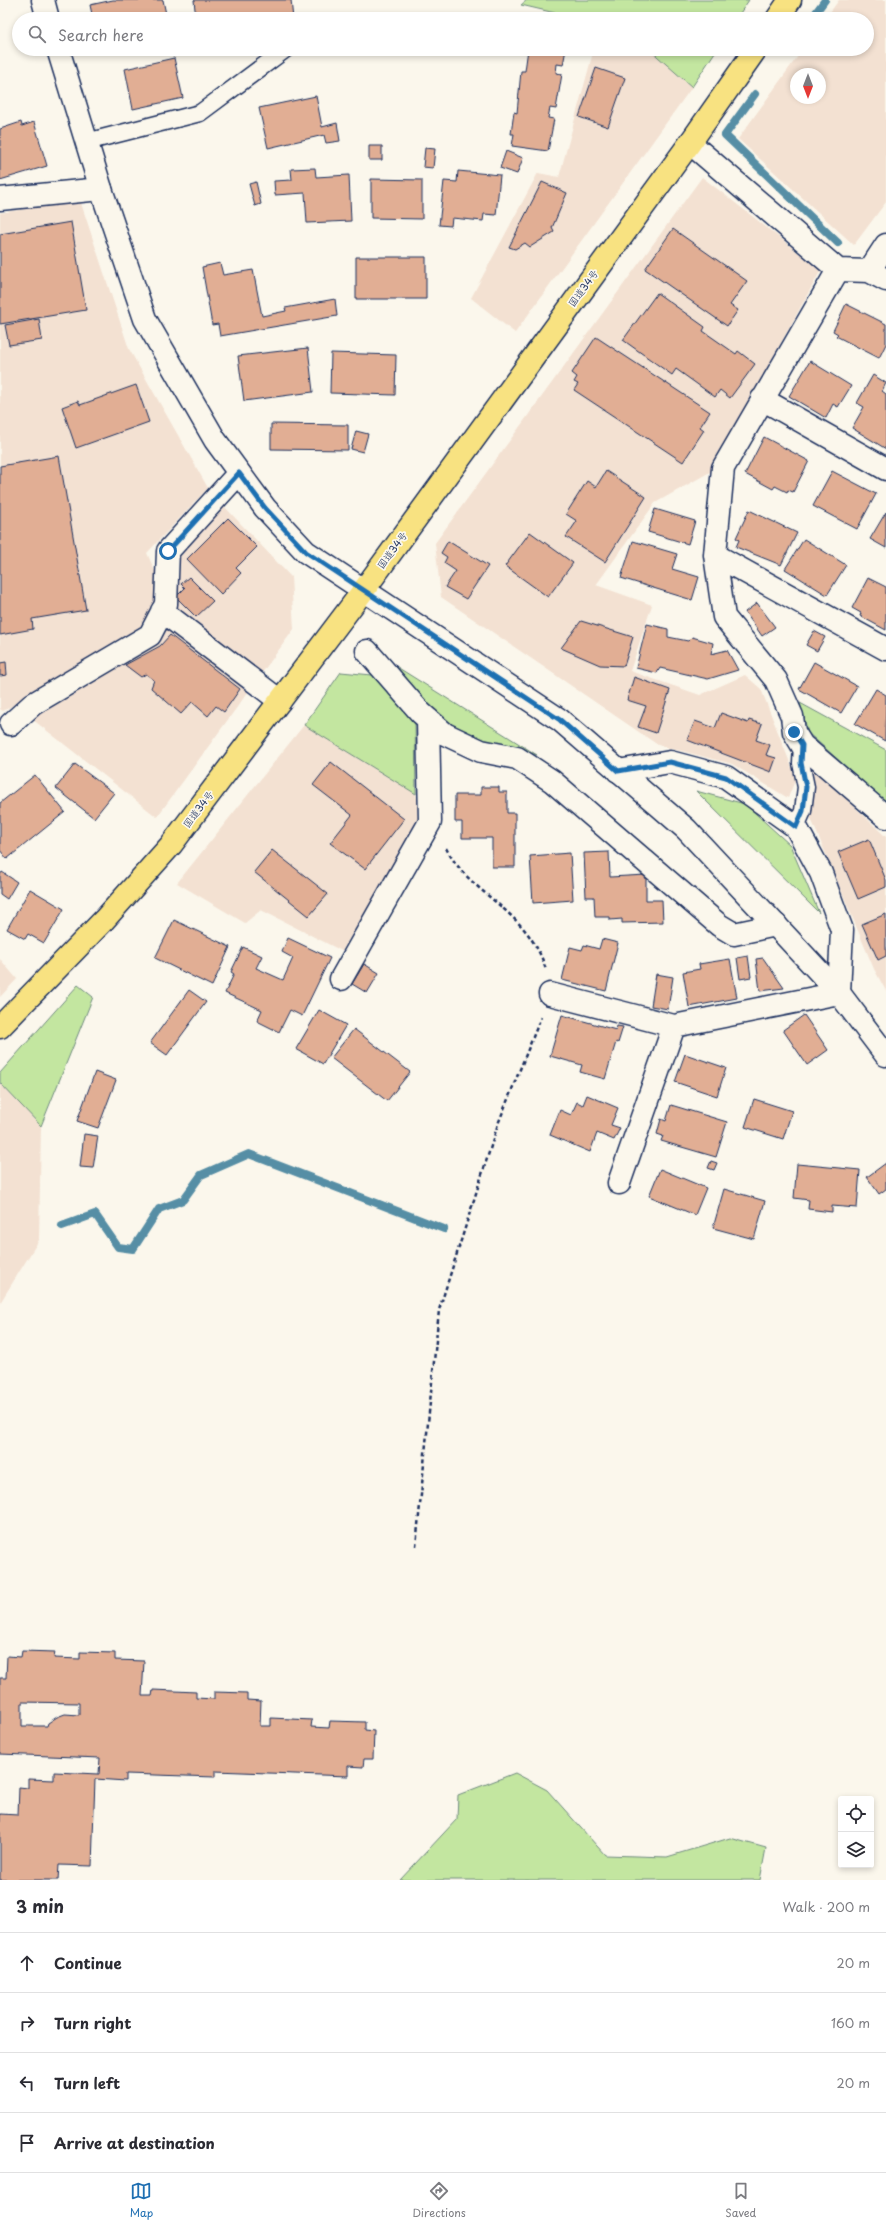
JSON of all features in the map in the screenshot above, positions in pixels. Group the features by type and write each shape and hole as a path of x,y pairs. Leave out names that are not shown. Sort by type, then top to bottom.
{"highway":[{"path":"781,12 790,0"},
{"name":"国道34号","path":"0,1027 104,920 171,845 363,591 690,144 751,56"}],"street":[{"path":"43,0 46,12"},
{"path":"60,56 101,189 145,319 215,440 265,508 306,552 560,720 686,829 838,993 885,1052"},
{"path":"690,144 838,270 877,276 886,245"},
{"path":"0,199 101,189"},
{"path":"838,270 722,468 715,555 724,617 776,680 792,716 794,732 802,745 886,817"},
{"path":"762,399 886,469"},
{"path":"11,724 33,704 150,635 166,604 168,551 239,473"},
{"path":"715,555 886,649"},
{"path":"162,611 280,701"},
{"path":"367,651 428,719 445,734 481,751 517,758 552,781 719,925 734,934 776,925"},
{"path":"341,979 430,822 428,719"},
{"path":"618,771 670,762 726,777 796,827 821,873 842,930 838,993"},
{"path":"550,994 674,1026 838,993"},
{"path":"619,1183 674,1026"}],"lane":[{"path":"86,142 200,113 277,56"},
{"path":"796,827 803,811 806,787 801,763 802,745"}],"path":[{"path":"416,1546 439,1310 498,1124 550,994 541,953 529,934 510,912 473,882 449,855 438,832 430,822"}],"shaded area":[{"path":"839,0 886,0 886,202 854,245 738,139 798,56 874,56 874,12 830,12"},
{"path":"592,56 657,56 692,87 515,333 471,298 538,173 559,177"},
{"path":"702,177 821,270 710,472 655,503 596,585 652,605 630,671 700,695 745,675 761,689 796,778 788,798 732,764 658,745 441,597 435,543"},
{"path":"80,200 129,349 208,488 147,553 157,576 155,605 138,634 3,711 0,709 0,213"},
{"path":"223,505 291,577 294,629 157,817 32,719 160,638 182,544"},
{"path":"304,725 416,794 421,818 342,951 261,910 245,923 177,883"},
{"path":"812,766 886,837 886,991 874,969 807,809 814,784"},
{"path":"0,959 17,979 0,997"},
{"path":"0,1083 41,1126 39,1240 0,1303"}],"green space":[{"path":"527,0 749,0 741,12 551,12 521,5"},
{"path":"657,56 712,56 692,87"},
{"path":"386,660 537,755 457,733"},
{"path":"341,672 372,675 415,721 416,794 304,725"},
{"path":"800,703 886,750 886,802 808,733"},
{"path":"696,791 745,804 790,845 819,913"},
{"path":"78,985 93,997 41,1126 0,1083 0,1073"},
{"path":"515,1773 547,1790 605,1855 667,1857 730,1838 766,1848 760,1880 400,1880 457,1819 458,1795"}],"building":[{"path":"113,0 163,0 166,12 92,12 90,5"},
{"path":"194,0 291,0 292,12 195,12"},
{"path":"527,56 565,56 563,65 557,64 556,73 562,74 556,109 550,108 548,118 554,119 548,151 512,146 514,134 511,134 514,112 517,113 521,71 525,71"},
{"path":"174,58 183,98 133,109 125,69"},
{"path":"596,68 625,78 608,127 579,117"},
{"path":"316,96 322,127 337,123 340,141 326,143 324,135 268,148 259,108"},
{"path":"21,122 22,126 34,122 47,166 0,180 0,129"},
{"path":"369,146 382,146 382,160 369,160"},
{"path":"425,148 435,149 433,168 423,167"},
{"path":"506,151 523,158 517,174 500,168"},
{"path":"315,168 316,177 349,175 351,221 307,223 305,193 275,195 274,181 292,180 291,169"},
{"path":"458,171 500,175 496,215 484,214 483,221 452,218 451,226 439,225 444,181 457,182"},
{"path":"371,179 422,180 422,219 371,218"},
{"path":"256,182 261,204 255,206 249,184"},
{"path":"542,182 567,193 552,228 554,232 530,247 525,243 515,249 509,247"},
{"path":"71,222 86,310 0,324 0,234"},
{"path":"673,229 747,281 730,305 738,310 727,326 645,269"},
{"path":"356,257 426,257 426,299 356,299"},
{"path":"220,263 223,275 253,270 262,316 286,311 285,308 335,299 337,316 220,336 218,324 212,325 202,267"},
{"path":"657,293 705,327 703,331 736,354 738,351 755,364 730,398 720,390 715,397 676,369 672,375 623,340"},
{"path":"846,304 886,324 886,344 879,358 836,336 838,334 833,331"},
{"path":"39,319 42,340 9,345 5,325"},
{"path":"596,337 710,412 700,427 704,430 683,462 574,390 578,384 574,382 577,377 572,373"},
{"path":"308,348 313,392 244,401 238,356"},
{"path":"331,353 396,355 395,395 330,393"},
{"path":"810,361 851,386 838,407 833,404 826,418 789,396"},
{"path":"873,375 886,383 882,391 886,394 886,449 852,428 864,407 857,403"},
{"path":"136,385 149,422 76,448 62,407 78,401 80,405"},
{"path":"271,424 348,425 348,450 271,449"},
{"path":"356,431 368,434 363,452 351,449"},
{"path":"764,437 809,461 793,492 788,490 787,492 775,486 773,489 745,474"},
{"path":"59,456 86,610 32,619 33,629 0,635 0,466"},
{"path":"606,471 646,497 605,562 566,537 577,521 566,514 587,481 596,487"},
{"path":"832,471 876,494 857,529 813,506"},
{"path":"655,509 695,521 688,544 648,532"},
{"path":"749,510 797,533 781,565 736,547 739,540 736,538"},
{"path":"886,512 886,548 870,539"},
{"path":"228,518 257,547 236,568 241,573 221,594 187,559"},
{"path":"530,532 573,563 548,597 505,566"},
{"path":"804,539 846,565 827,595 785,569"},
{"path":"448,541 488,566 466,599 445,587 456,571 444,563 447,557 441,553"},
{"path":"633,541 677,554 672,569 699,577 692,600 621,578"},
{"path":"189,577 213,601 196,617 176,597 185,588 181,584"},
{"path":"868,578 886,587 886,630 860,616 861,613 852,608"},
{"path":"757,603 775,627 762,636 745,612"},
{"path":"581,621 633,637 624,666 600,665 561,648"},
{"path":"647,624 668,629 668,637 688,641 692,637 713,643 711,654 727,650 738,670 708,679 660,668 657,673 636,668"},
{"path":"814,631 825,637 817,651 806,645"},
{"path":"170,635 240,689 224,712 216,706 208,716 192,702 181,714 151,688 154,680 146,674 141,677 125,665 160,646"},
{"path":"6,662 7,675 0,676 0,663"},
{"path":"814,662 857,686 841,713 799,689"},
{"path":"634,677 670,690 656,733 638,727 646,706 627,700"},
{"path":"876,689 886,695 885,741 855,724"},
{"path":"721,713 748,723 749,720 762,724 756,740 770,745 766,755 776,758 771,772 687,740 695,721 715,728"},
{"path":"331,762 404,819 365,869 330,843 352,815 313,785"},
{"path":"75,764 114,793 94,818 56,788"},
{"path":"35,775 65,812 7,859 0,850 0,803"},
{"path":"481,787 499,787 499,792 507,792 507,813 515,813 515,867 492,867 492,838 462,838 462,822 455,822 455,795 481,795"},
{"path":"869,839 886,880 886,887 858,899 838,852"},
{"path":"272,850 328,894 309,916 254,872"},
{"path":"609,852 610,877 646,875 646,900 662,900 663,922 622,923 622,919 610,920 610,917 595,917 594,897 586,897 584,853"},
{"path":"570,853 573,900 533,903 530,856"},
{"path":"2,872 17,882 7,899 0,894 0,875"},
{"path":"30,889 64,909 44,943 28,934 25,939 7,929"},
{"path":"886,914 886,956 878,960 862,924"},
{"path":"174,920 230,947 212,986 155,958"},
{"path":"288,938 330,958 302,1016 290,1010 279,1032 257,1021 262,1010 225,993 234,974 231,972 243,947 262,956 256,968 283,980 293,958 282,952"},
{"path":"602,939 618,943 606,991 562,980 570,947 582,950 584,945 599,949"},
{"path":"748,956 751,977 740,979 737,958"},
{"path":"763,958 784,988 760,991 756,959"},
{"path":"730,959 737,998 689,1007 683,972 700,969 699,964"},
{"path":"364,964 379,973 367,993 352,984"},
{"path":"656,974 673,977 668,1009 651,1006"},
{"path":"189,990 206,1002 167,1055 150,1043"},
{"path":"319,1010 346,1025 323,1064 296,1049"},
{"path":"562,1015 616,1030 617,1026 623,1027 618,1043 616,1042 605,1079 580,1072 582,1065 550,1056"},
{"path":"804,1015 828,1050 807,1065 783,1030"},
{"path":"354,1029 410,1072 387,1101 331,1058"},
{"path":"685,1054 726,1068 717,1096 675,1082"},
{"path":"95,1072 116,1080 98,1128 77,1121"},
{"path":"587,1095 618,1108 611,1125 620,1128 614,1140 597,1133 590,1152 550,1135 560,1110 571,1115 577,1102 583,1105"},
{"path":"754,1099 792,1111 783,1139 745,1127"},
{"path":"671,1105 727,1122 716,1157 661,1141 663,1136 657,1134 661,1119 666,1121"},
{"path":"84,1134 98,1136 93,1168 80,1167"},
{"path":"711,1161 717,1163 714,1170 708,1168"},
{"path":"886,1163 886,1189 879,1194 867,1177"},
{"path":"797,1164 860,1170 857,1208 832,1206 832,1212 808,1209 809,1200 794,1198"},
{"path":"660,1169 706,1188 695,1215 649,1196"},
{"path":"724,1189 765,1201 754,1239 713,1228"},
{"path":"22,1651 55,1652 54,1658 80,1659 80,1652 115,1653 115,1660 144,1661 142,1696 152,1696 153,1690 196,1692 196,1698 214,1699 214,1692 247,1693 247,1700 261,1701 260,1726 271,1726 271,1718 312,1720 311,1727 329,1728 330,1721 365,1722 365,1730 374,1731 373,1759 364,1759 363,1767 348,1766 348,1776 215,1771 215,1777 126,1774 126,1781 95,1779 92,1866 59,1865 58,1880 0,1880 0,1814 18,1815 19,1787 28,1788 28,1779 54,1780 54,1772 99,1774 100,1758 0,1754 0,1678 6,1678 7,1656 21,1657","holes":["22,1702 79,1703 79,1715 65,1714 57,1717 48,1723 47,1726 22,1726"]}],"waterway":[{"path":"816,12 825,0"},
{"path":"755,94 725,135 838,243"},
{"path":"62,1226 95,1214 118,1247 133,1249 159,1209 183,1200 201,1175 249,1154 444,1229"}],"route":[{"path":"168,551 239,473 265,508 306,552 560,720 618,771 670,762 726,777 796,827 803,811 806,787 801,763 802,745 794,732"}]}
